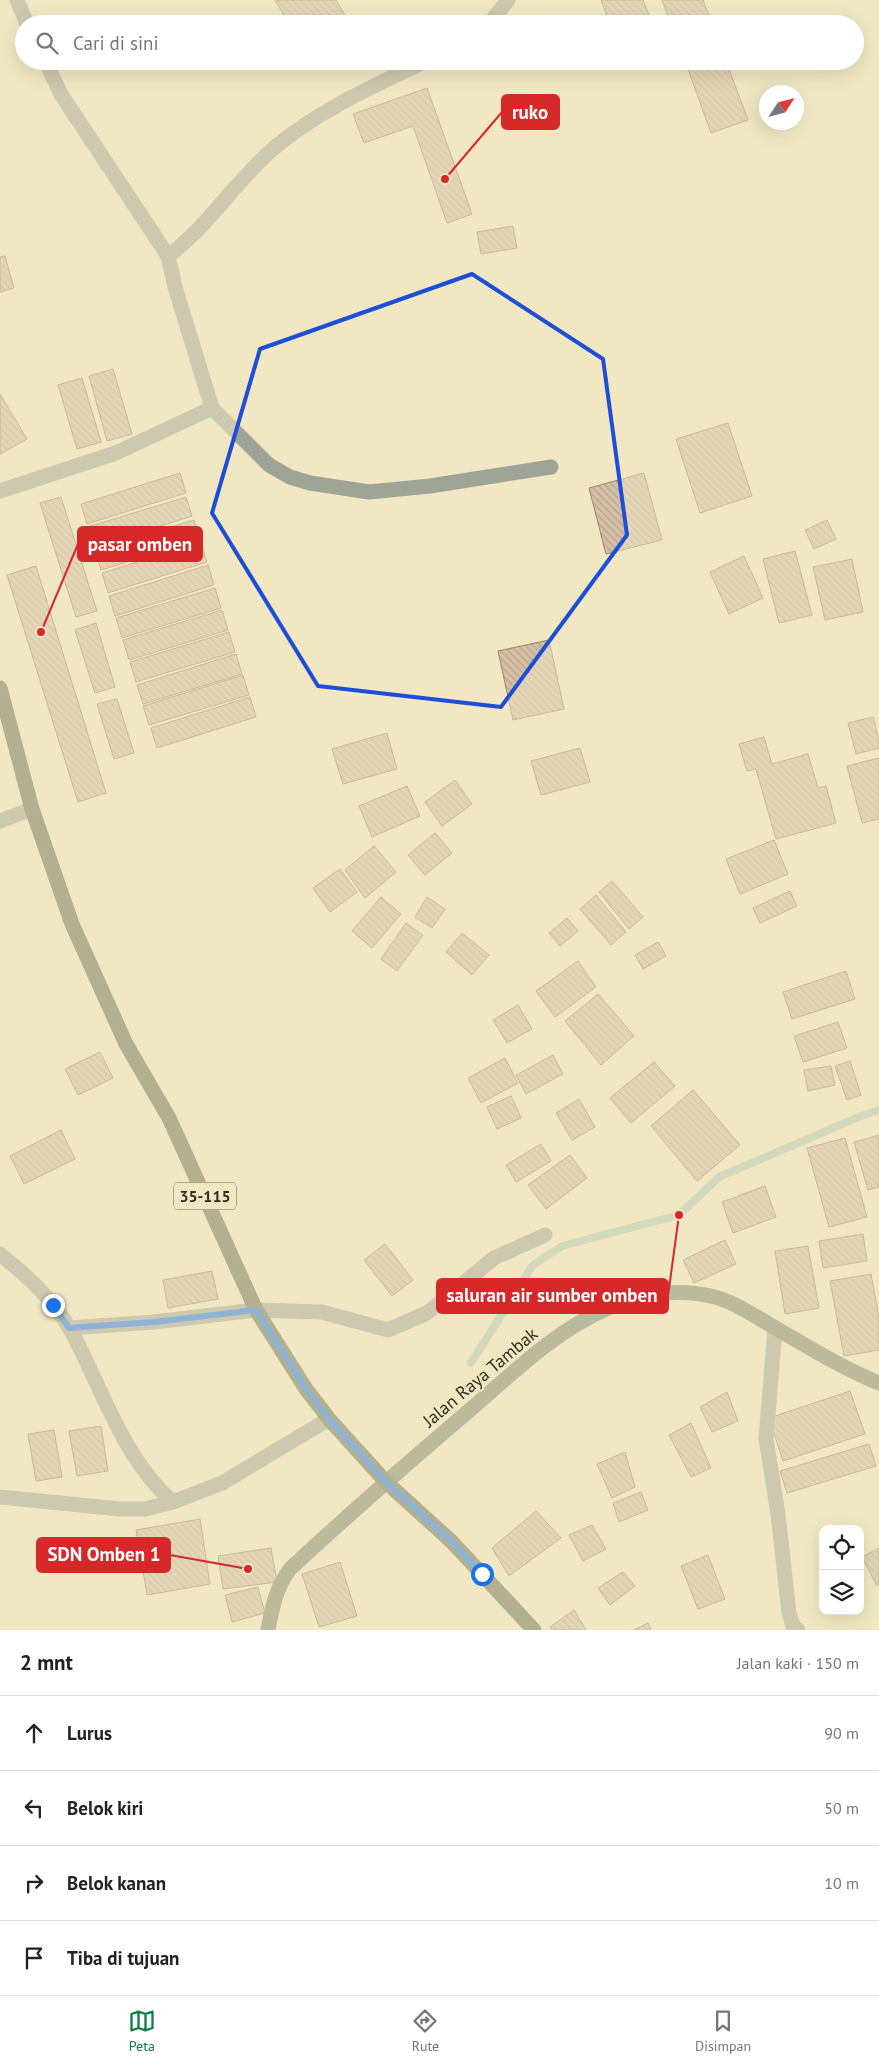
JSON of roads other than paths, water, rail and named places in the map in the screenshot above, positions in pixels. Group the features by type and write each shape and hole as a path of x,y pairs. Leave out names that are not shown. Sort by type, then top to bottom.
{"main road":[{"name":"35-115","path":"0,688 32,809 76,932 126,1044 173,1126 256,1310 306,1389 329,1419 386,1482 451,1541 534,1630"}],"street":[{"path":"17,0 23,15"},
{"path":"496,15 508,0"},
{"path":"49,70 62,96 168,256 185,322 212,408 269,465 290,477 310,483 369,492 430,486 550,467"},
{"path":"168,256 200,229 242,178 274,147 312,121 356,95 407,70"},
{"path":"0,491 116,453 212,408"},
{"path":"0,821 32,809"},
{"path":"69,1328 154,1322 256,1310 322,1312 388,1330 428,1314 494,1258 545,1235"},
{"path":"0,1254 40,1288 69,1328 136,1458 158,1489 174,1502"},
{"name":"Jalan Raya Tambak","path":"268,1630 282,1579 290,1569 386,1482 547,1344 584,1319 609,1307 644,1295 680,1292 712,1296 744,1310 855,1373 879,1383"},
{"path":"775,1328 766,1439 780,1532 789,1613 793,1626 798,1630"},
{"path":"0,1497 120,1509 145,1509 174,1502 222,1483 329,1419"}],"waterway":[{"path":"471,1363 533,1265 562,1246 679,1215 719,1177 879,1110"}],"place":[{"name":"ruko","path":"445,179"},
{"name":"pasar omben","path":"41,632"},
{"name":"saluran air sumber omben","path":"679,1215"},
{"name":"SDN Omben 1","path":"248,1569"}]}
